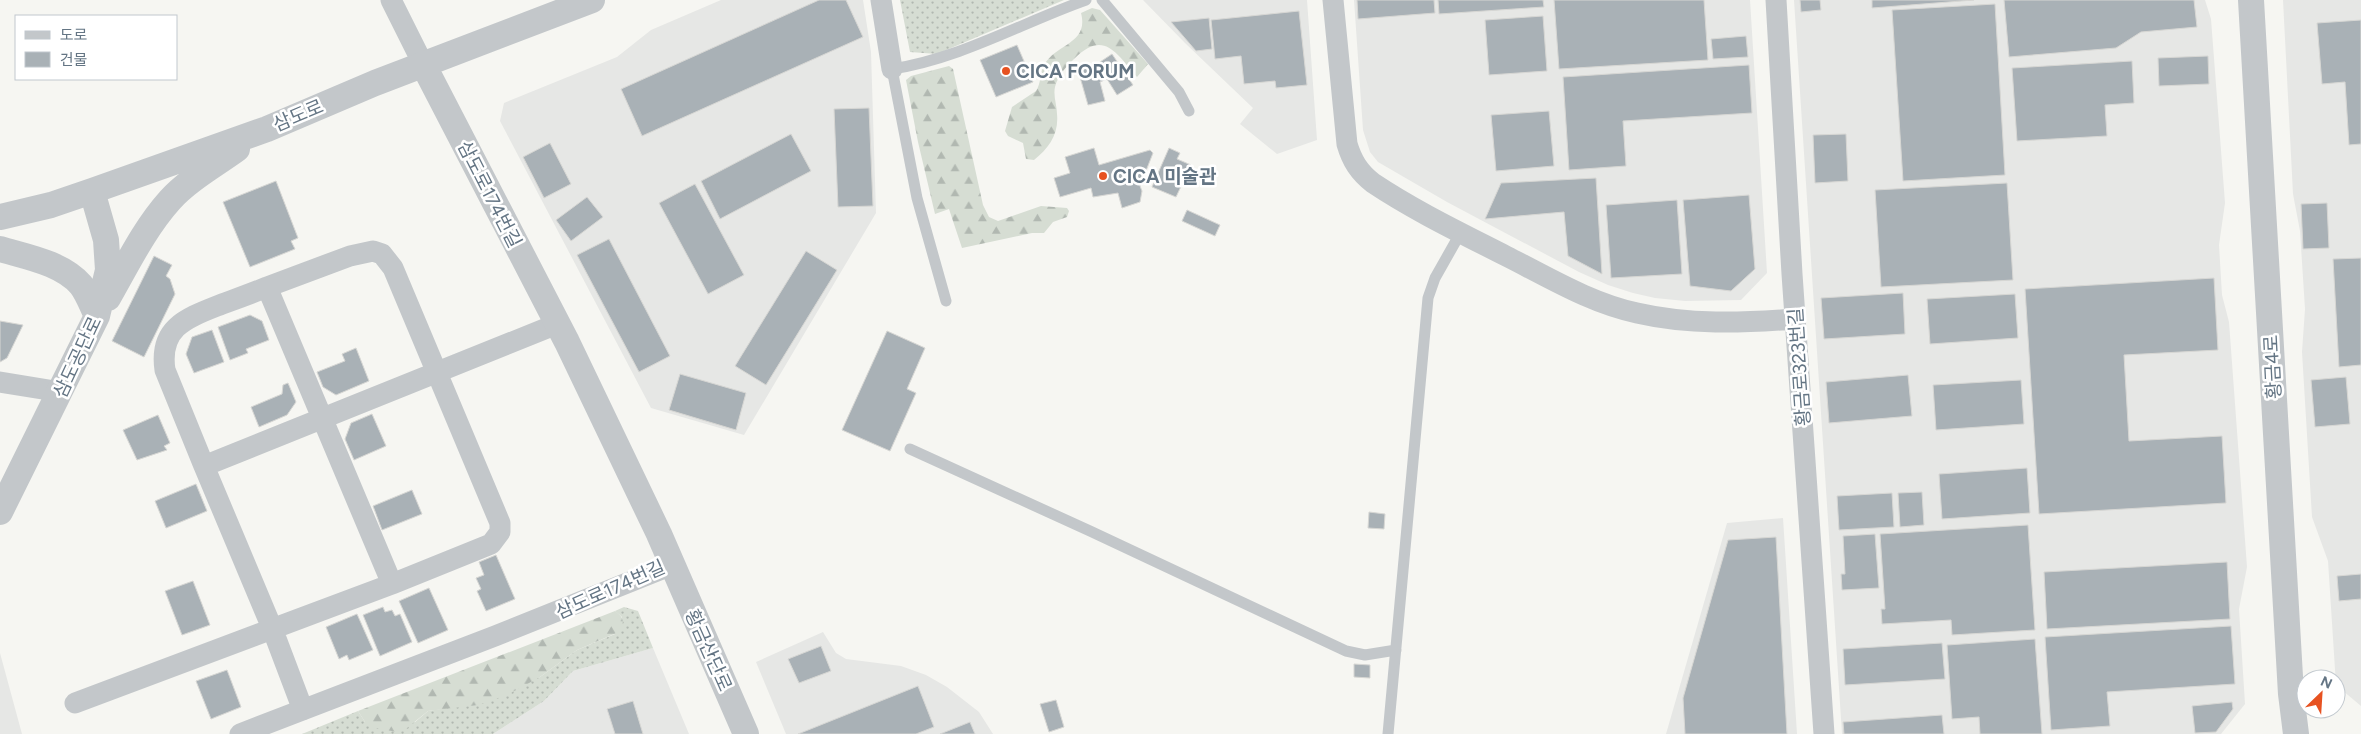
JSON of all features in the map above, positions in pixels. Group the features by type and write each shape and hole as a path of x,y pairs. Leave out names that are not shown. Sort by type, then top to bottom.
{"street":[{"path":"391,0 423,64"},
{"name":"삼도로","path":"0,217 51,205 267,128 423,64 592,0"},
{"path":"881,0 892,69"},
{"path":"1333,0 1343,122 1351,158 1360,172 1373,183 1461,232 1574,291 1617,308 1661,318 1699,322 1758,322 1795,319"},
{"name":"황금로323번길","path":"1776,0 1795,319 1824,734"},
{"name":"황금4로","path":"2251,0 2291,694 2296,734"},
{"name":"삼도로174번길","path":"240,734 619,588 672,565 659,534 558,324 423,64"},
{"path":"97,316 141,241 171,199 190,183 267,128"},
{"name":"삼도공단로","path":"0,512 97,316 108,270 106,240 92,191"},
{"path":"0,248 49,264 72,276 88,296 97,316"},
{"path":"75,703 272,628 392,584 490,544 500,532 500,523 393,268 382,254 373,252 350,256 188,318 172,332 163,356 165,370 272,628 303,710"},
{"path":"267,287 392,584"},
{"path":"204,466 558,324"},
{"path":"0,382 61,392"},
{"name":"황금산단로","path":"672,565 746,734"}],"lane":[{"path":"946,301 917,198 892,69 938,60 1086,0"},
{"path":"1102,0 1179,92 1189,111"},
{"path":"1388,734 1428,298 1435,278 1461,232"},
{"path":"910,450 1098,535 1346,651 1365,655 1396,650"}],"shaded area":[{"path":"721,0 863,0 871,52 876,213 744,435 651,408 500,121 504,103 617,57 651,30"},
{"path":"1143,0 1307,0 1317,140 1277,154 1240,124 1253,108"},
{"path":"1354,0 1750,0 1767,273 1741,300 1685,301 1655,298 1633,293 1608,285 1579,272 1447,202 1378,162 1370,152 1363,130"},
{"path":"1794,0 2205,0 2211,19 2225,203 2219,245 2222,295 2229,322 2247,567 2239,609 2245,704 2221,734 1842,734"},
{"path":"2283,0 2361,0 2361,706 2346,693 2346,669 2335,669 2328,561 2312,517 2302,352 2305,309 2300,231 2293,194"},
{"path":"1783,518 1797,734 1666,734 1727,523"},
{"path":"823,632 836,653 846,659 901,666 926,675 947,687 979,712 993,734 786,734 756,662"},
{"path":"653,648 689,734 493,734 544,701 573,671"},
{"path":"0,653 22,734 0,734"}],"green space":[{"path":"900,0 1064,0 937,54 910,52"},
{"path":"1092,8 1100,10 1148,64 1137,77 1123,60 1109,48 1102,45 1084,50 1065,68 1056,83 1054,94 1057,121 1052,140 1034,160 1026,159 1023,143 1008,136 1005,131 1012,107 1036,91 1044,65 1056,52 1076,37 1082,23 1081,13"},
{"path":"949,66 953,69 983,205 989,217 998,221 1041,206 1067,208 1069,211 1067,217 1053,222 1044,233 1032,233 962,248 949,209 935,214 906,80 911,76"},
{"path":"624,607 638,611 653,648 573,671 544,701 493,734 302,734 358,711 365,722 415,722 428,711 441,709 540,677 577,650 615,634 622,617 615,611"},
{"path":"615,611 623,620 619,632 577,650 540,677 507,695 478,705 428,711 407,728 397,732 376,728 365,722 358,711"}],"building":[{"path":"819,0 846,0 863,37 642,136 621,89"},
{"path":"1357,0 1434,0 1435,13 1358,19"},
{"path":"1438,0 1543,0 1544,7 1439,14"},
{"path":"1554,0 1704,0 1708,60 1559,69"},
{"path":"1800,0 1820,0 1821,10 1801,12"},
{"path":"1872,0 1974,0 1872,8"},
{"path":"2004,0 2194,0 2197,27 2141,32 2116,48 2009,57"},
{"path":"1995,4 2005,175 1903,181 1892,10"},
{"path":"1299,11 1307,85 1276,88 1275,81 1244,84 1241,56 1215,59 1211,20"},
{"path":"1543,16 1547,71 1489,75 1485,20"},
{"path":"1209,18 1212,49 1196,51 1171,22"},
{"path":"2361,20 2361,144 2349,145 2345,82 2322,84 2317,23"},
{"path":"1746,36 1748,57 1713,59 1711,39"},
{"name":"CICA FORUM","path":"1017,45 1033,82 996,97 980,60"},
{"path":"1112,54 1133,85 1117,95 1107,79 1100,82 1105,101 1088,105 1078,70 1097,64"},
{"path":"2208,56 2209,84 2159,86 2158,58"},
{"path":"2132,61 2134,103 2105,105 2107,136 2017,141 2012,68"},
{"path":"1749,65 1752,113 1623,121 1626,166 1569,170 1563,77"},
{"path":"869,108 873,206 838,207 834,109"},
{"path":"1549,111 1554,166 1496,171 1491,115"},
{"path":"791,134 811,171 720,219 701,181"},
{"path":"1846,134 1848,181 1815,183 1813,135"},
{"path":"550,143 571,184 544,198 523,157"},
{"name":"CICA 미술관","path":"1094,148 1099,165 1150,150 1153,153 1140,186 1142,191 1140,202 1122,208 1118,193 1093,197 1091,188 1060,197 1054,178 1070,173 1065,157"},
{"path":"1169,148 1180,153 1177,159 1191,165 1176,197 1152,187"},
{"path":"1596,178 1602,274 1568,256 1564,212 1485,219 1501,183"},
{"path":"276,181 298,238 291,241 295,249 250,267 223,202"},
{"path":"2007,183 2013,280 1881,287 1875,190"},
{"path":"695,184 744,275 708,294 659,203"},
{"path":"1749,195 1755,269 1731,291 1690,286 1683,200"},
{"path":"587,197 603,217 571,241 556,220"},
{"path":"1677,200 1682,274 1611,278 1606,205"},
{"path":"2327,203 2329,248 2303,249 2301,204"},
{"path":"1187,210 1220,225 1215,236 1182,221"},
{"path":"609,239 670,356 639,372 577,255"},
{"path":"806,251 837,270 766,385 735,366"},
{"path":"154,256 172,265 166,276 170,279 175,294 144,357 112,341"},
{"path":"2361,258 2361,365 2339,367 2333,259"},
{"path":"2214,278 2218,350 2124,355 2129,441 2222,436 2226,503 2039,514 2025,289"},
{"path":"1903,293 1905,334 1824,339 1821,298"},
{"path":"2015,294 2018,338 1930,344 1927,299"},
{"path":"250,315 262,321 269,340 246,349 248,353 230,360 218,327"},
{"path":"0,321 23,325 7,358 0,362"},
{"path":"212,330 224,362 194,373 186,354 192,337"},
{"path":"887,331 925,348 907,389 916,393 890,451 842,430"},
{"path":"356,348 369,381 336,395 323,387 317,372 345,361 342,354"},
{"path":"680,374 746,393 736,430 669,410"},
{"path":"1908,375 1912,416 1829,423 1826,382"},
{"path":"2346,377 2350,424 2315,427 2311,380"},
{"path":"2021,380 2024,424 1936,430 1933,385"},
{"path":"288,383 296,402 287,415 259,427 251,407 282,394 283,385"},
{"path":"372,414 386,446 354,460 345,439 351,423"},
{"path":"158,415 170,443 164,446 167,450 137,460 123,430"},
{"path":"2027,468 2030,513 1942,519 1939,474"},
{"path":"196,484 207,511 166,528 155,501"},
{"path":"412,490 422,514 382,530 373,506"},
{"path":"1922,492 1924,525 1900,527 1898,493"},
{"path":"1892,493 1894,527 1839,530 1837,496"},
{"path":"1369,512 1385,514 1384,529 1368,528"},
{"path":"2028,525 2035,630 1952,635 1951,620 1882,624 1881,609 1885,609 1880,534"},
{"path":"1875,534 1879,588 1842,590 1841,574 1845,574 1843,536"},
{"path":"1776,537 1787,734 1685,734 1683,698 1728,540"},
{"path":"496,555 515,599 486,611 477,591 481,589 476,578 484,575 479,562"},
{"path":"2227,562 2230,619 2047,629 2044,572"},
{"path":"2361,574 2361,599 2339,601 2337,576"},
{"path":"193,581 210,625 182,635 165,591"},
{"path":"429,588 448,630 418,643 399,601"},
{"path":"383,607 385,612 392,610 395,616 400,614 412,642 380,656 363,615"},
{"path":"357,614 373,650 349,660 347,655 339,659 326,627"},
{"path":"2231,626 2235,684 2107,692 2110,726 2051,730 2045,637"},
{"path":"2035,639 2042,734 1980,734 1979,717 1952,719 1947,645"},
{"path":"1942,643 1945,679 1845,685 1843,649"},
{"path":"821,646 831,671 799,683 788,659"},
{"path":"1354,664 1370,665 1370,678 1354,677"},
{"path":"227,670 241,707 211,719 196,681"},
{"path":"918,686 934,727 916,734 798,734"},
{"path":"1056,700 1064,727 1049,732 1040,704"},
{"path":"633,701 643,734 615,734 607,709"},
{"path":"2232,702 2233,709 2216,732 2195,733 2192,706"},
{"path":"1942,715 1944,734 1844,734 1843,722"},
{"path":"970,722 975,734 940,734"}],"place":[{"name":"CICA FORUM","path":"1006,71"},
{"name":"CICA 미술관","path":"1103,176"}]}
